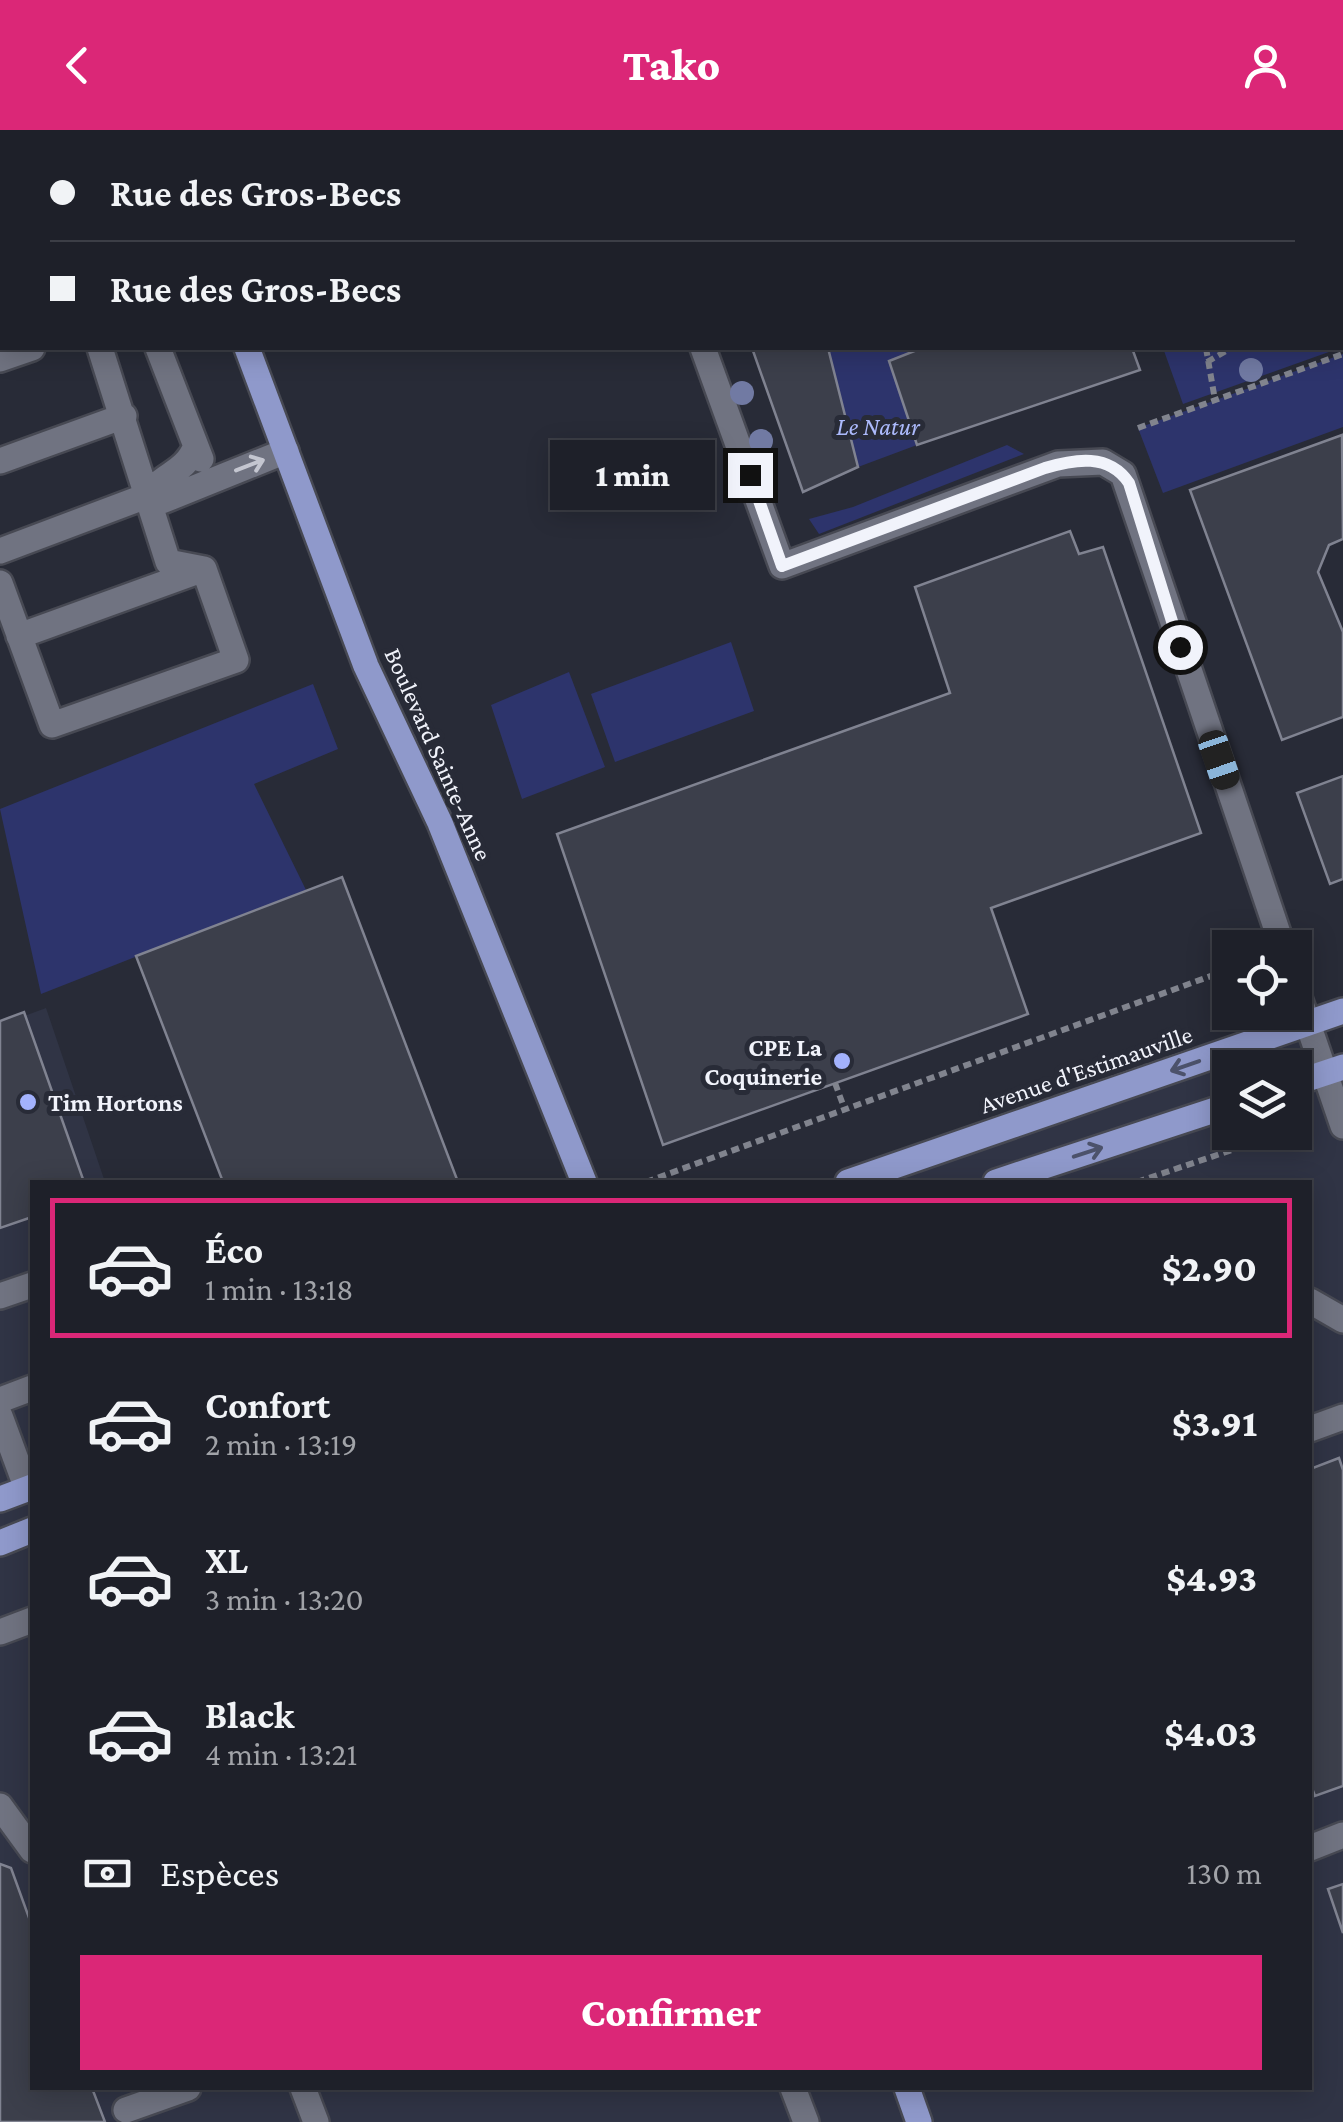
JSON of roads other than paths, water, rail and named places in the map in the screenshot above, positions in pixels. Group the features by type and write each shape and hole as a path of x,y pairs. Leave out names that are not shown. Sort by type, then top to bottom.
{"main road":[{"name":"Boulevard Sainte-Anne","path":"248,350 366,666 440,823 583,1180"},
{"name":"Avenue d'Estimauville","path":"1312,1022 1343,1011"},
{"name":"Avenue d'Estimauville","path":"854,1180 1290,1030"},
{"path":"1002,1180 1212,1110"},
{"path":"0,1499 30,1488"},
{"path":"0,1542 30,1531"},
{"path":"908,2090 919,2122"}],"street":[{"path":"0,359 26,350"},
{"path":"101,350 168,562 204,570"},
{"path":"159,350 210,481"},
{"path":"704,350 782,566 1058,464 1090,460 1123,474 1277,930"},
{"path":"0,461 124,416"},
{"path":"0,552 149,495 156,483 184,468 196,446"},
{"path":"149,495 162,500 286,451"},
{"path":"0,583 52,725 236,660 204,570"},
{"path":"20,636 204,570"},
{"path":"1310,1030 1333,1070 1343,1126"},
{"path":"0,1296 30,1286"},
{"path":"1312,1302 1343,1320"},
{"path":"0,1400 30,1389"},
{"path":"0,1416 30,1488"},
{"path":"1312,1428 1343,1417"},
{"path":"0,1632 30,1621"},
{"path":"0,1806 30,1847"},
{"path":"1312,1847 1343,1834"},
{"path":"125,2106 181,2090"},
{"path":"305,2090 316,2122"},
{"path":"794,2090 806,2122"}],"place":[{"name":"CPE La Coquinerie","path":"842,1061"},
{"name":"Tim Hortons","path":"28,1102"}],"park label":[{"name":"Le Natur","path":"878,426"}]}
